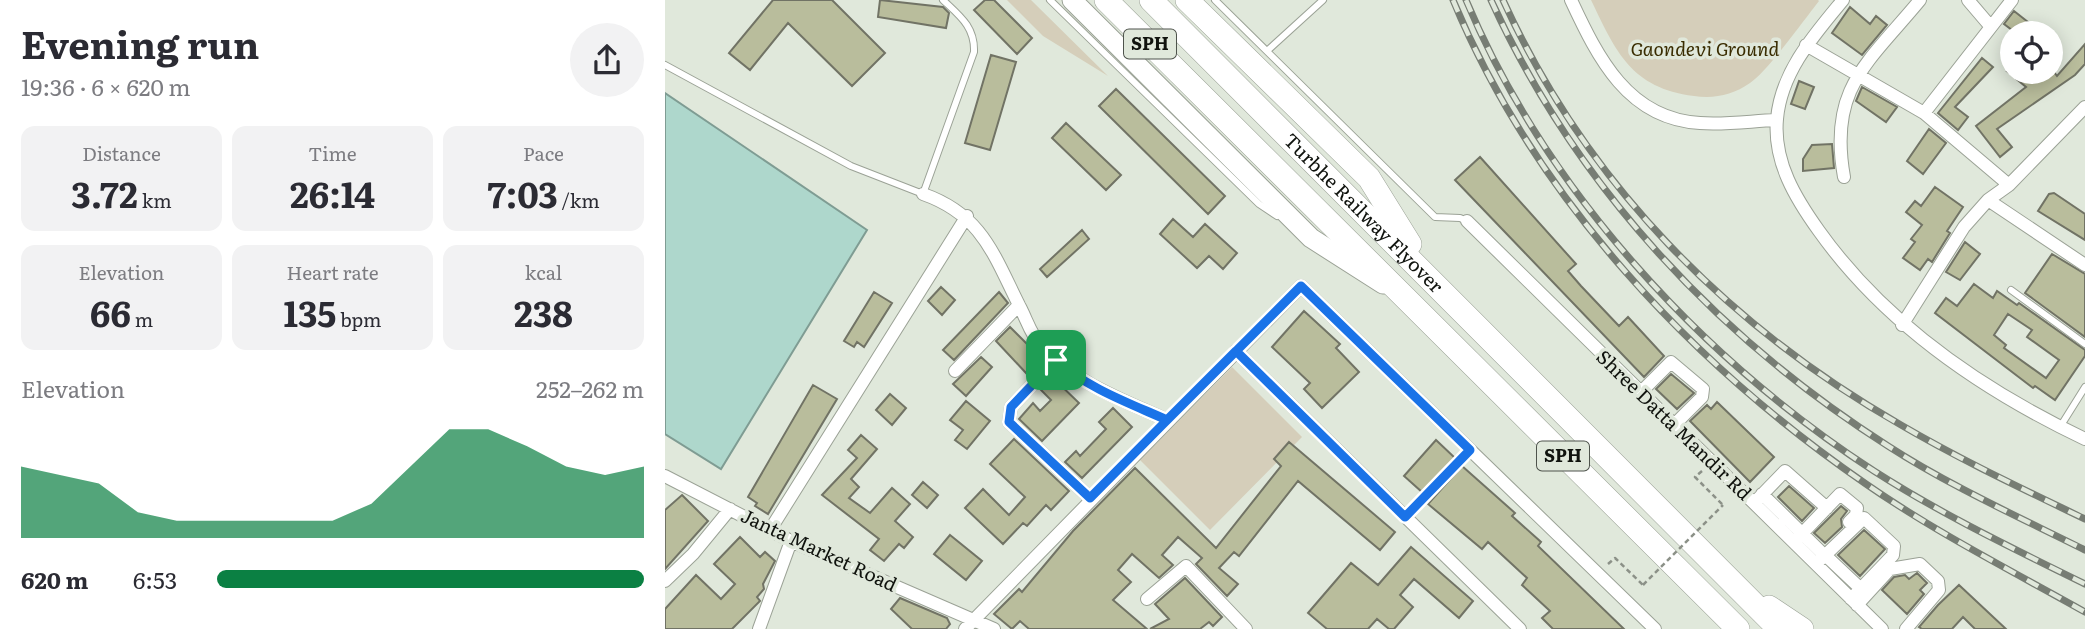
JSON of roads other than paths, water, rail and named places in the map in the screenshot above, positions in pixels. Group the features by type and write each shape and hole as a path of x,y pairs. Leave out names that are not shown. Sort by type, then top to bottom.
{"highway":[{"name":"Turbhe Railway Flyover","path":"1106,0 1408,301"},
{"path":"1131,0 1356,223 1392,239"},
{"name":"Turbhe Railway Flyover","path":"1151,0 1432,279"},
{"name":"Turbhe Railway Flyover","path":"1187,0 1369,178 1432,279"},
{"name":"SPH","path":"1432,279 1779,629"},
{"name":"SPH","path":"1408,301 1724,620 1738,629"},
{"path":"1740,588 1802,629"}],"main road":[{"path":"1072,0 1311,237 1408,301"}],"street":[{"path":"1571,0 1593,49 1612,76 1634,99 1663,116 1700,123 1776,120"},
{"path":"1843,0 1806,45 1785,83 1776,120 1781,158 1792,193 1847,270 1902,325 1977,380 2085,439"},
{"path":"1844,177 1839,150 1846,93 1920,0"},
{"path":"1968,0 1991,27"},
{"path":"1924,113 2012,0"},
{"path":"1806,45 1924,113 2008,185"},
{"path":"1902,325 1964,227 1988,200 2008,185 2085,107"},
{"path":"923,194 946,202 967,216 994,254 1039,345 1069,372 1108,394 1167,420"},
{"path":"1988,200 2085,265"},
{"path":"770,530 967,216"},
{"name":"Shree Datta Mandir Rd","path":"1467,221 1674,425 1758,499 1819,558 1854,602 1882,629"},
{"path":"965,629 1090,498 1301,286 1655,629"},
{"path":"955,371 1019,305"},
{"path":"1236,351 1515,627"},
{"path":"1056,360 1011,407 1009,422 1090,498"},
{"path":"1640,392 1671,362 1703,389 1702,397 1674,425"},
{"path":"1758,499 1788,471 1827,508"},
{"name":"Janta Market Road","path":"665,476 791,541 993,629"},
{"path":"1798,538 1840,494 1857,508 1856,514 1819,558"},
{"path":"665,581 693,554 730,509"},
{"path":"1819,558 1861,519 1867,519 1895,549 1860,589 1854,602"},
{"path":"759,629 791,541"},
{"path":"1819,558 1860,589"},
{"path":"1854,602 1890,569 1920,564 1938,581 1939,590 1906,629"},
{"path":"1147,599 1186,566 1245,629"}],"lane":[{"path":"665,65 851,166 923,194 974,52 974,38 969,26 943,0"},
{"path":"1050,0 1259,204 1311,237"},
{"path":"1215,0 1435,217 1460,218 1467,221"},
{"path":"1267,51 1323,0"},
{"path":"2011,290 2085,344"},
{"path":"2060,427 2085,387"},
{"path":"1405,517 1470,450"}],"water":[{"path":"665,93 867,230 721,469 665,434"}],"railway":[{"path":"1453,0 1487,73 1528,142 1574,209 1625,271 1680,330 1740,386 1802,437 1866,484 1946,535 2085,612"},
{"path":"1466,0 1499,70 1539,138 1585,203 1635,265 1690,323 1749,377 1810,426 1874,471 1951,516 2085,584"},
{"path":"1491,0 1525,68 1564,132 1608,194 1657,252 1709,306 1825,403 1888,446 1960,488 2085,550"},
{"path":"1503,0 1537,67 1576,130 1620,189 1668,244 1721,295 1777,343 1838,386 1901,425 2085,519"}],"park label":[{"name":"Gaondevi Ground","path":"1705,49"}]}
